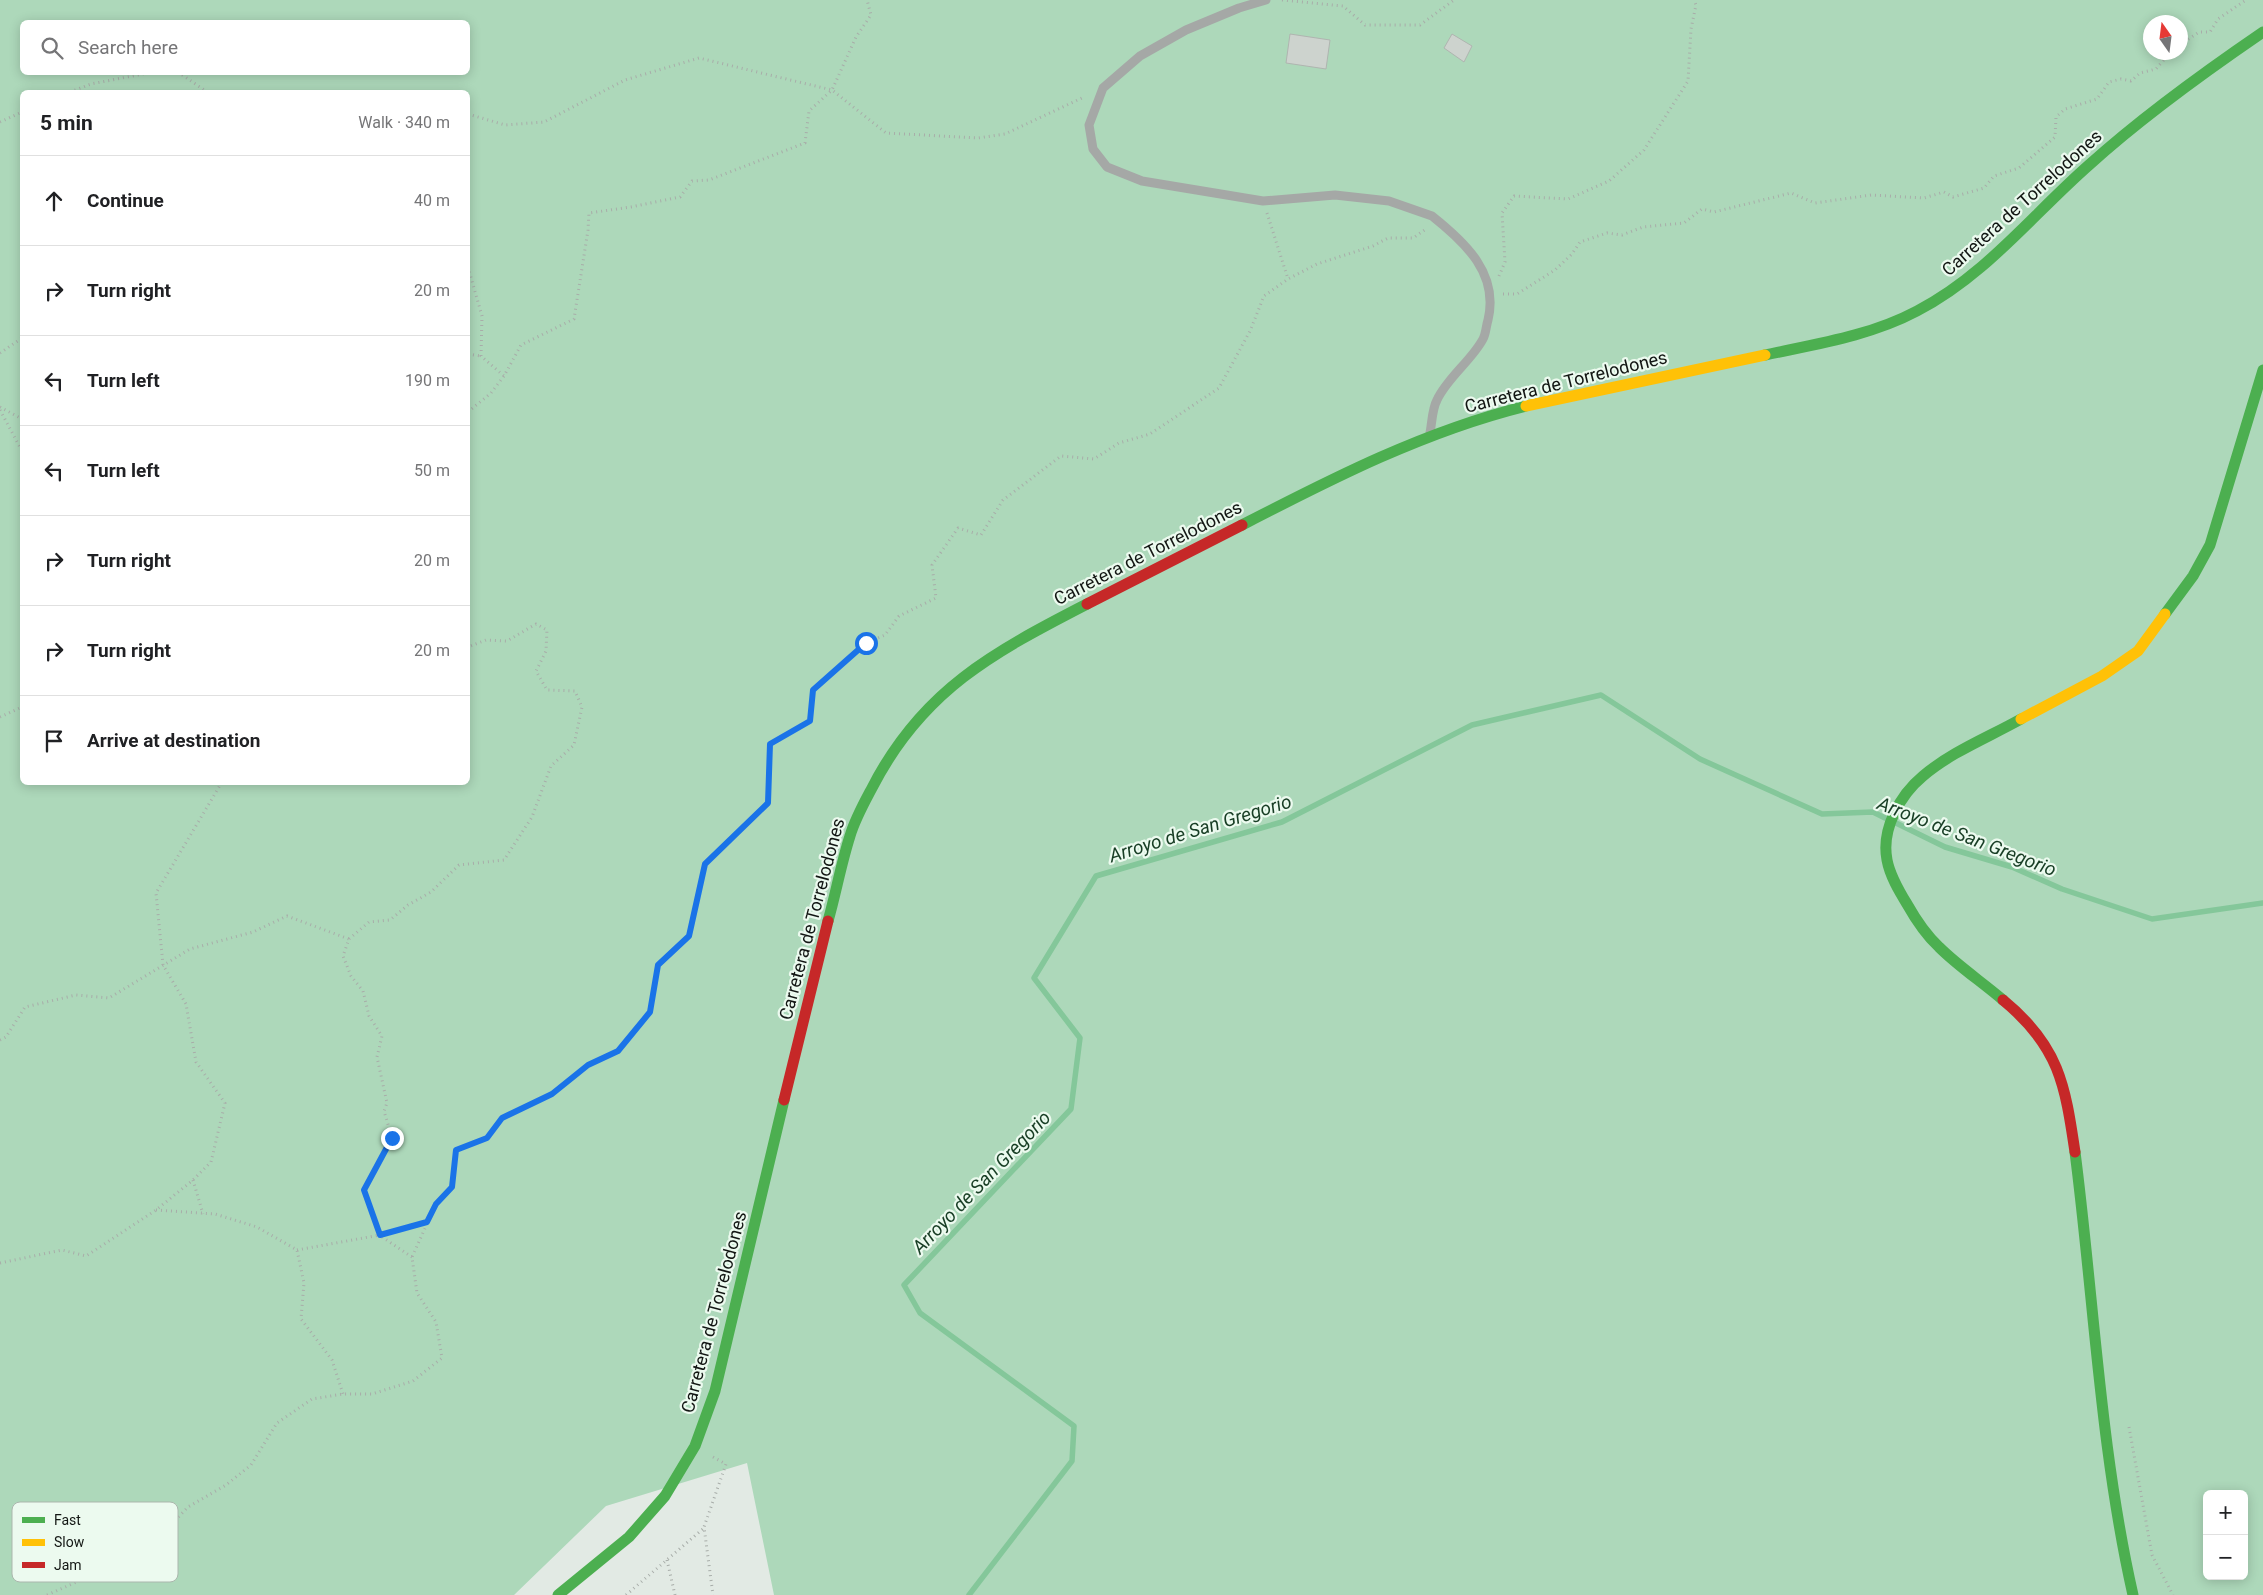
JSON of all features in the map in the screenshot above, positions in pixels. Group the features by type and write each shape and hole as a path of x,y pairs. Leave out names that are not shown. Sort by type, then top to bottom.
{"main road":[{"name":"Carretera de Torrelodones","path":"558,1595 629,1537 665,1496 695,1446 715,1391 783,1103 850,835 862,805 888,755 906,732 953,682 982,661 1015,641 1372,460 1429,436 1488,417 1545,402 1816,344 1872,329 1915,313 1956,288 1979,270 2086,166 2139,121 2263,32"},
{"path":"2133,1595 2116,1516 2082,1214 2069,1110 2063,1085 2048,1050 2036,1031 2020,1015 1941,950 1922,926 1890,875 1885,848 1888,831 1902,798 1920,776 1940,763 2102,676 2138,651 2193,576 2210,544 2263,370"}],"lane":[{"path":"1266,0 1239,8 1186,30 1140,56 1103,88 1089,125 1093,149 1107,167 1142,181 1263,200 1344,196 1389,201 1432,216 1466,244 1482,270 1490,294 1489,315 1484,338 1437,400 1429,436"}],"path":[{"path":"470,410 491,392 504,376 521,345 574,319 589,213 680,197 692,180 709,180 805,143 809,111 832,90 856,37 871,15 867,0"},
{"path":"1282,0 1343,6 1365,25 1420,25 1454,0"},
{"path":"1694,0 1696,5 1691,28 1688,81 1644,150 1609,181 1568,199 1514,196 1502,213 1505,262 1490,294 1517,294 1555,270 1572,254 1580,242 1608,233 1622,235 1643,227 1684,223 1702,209 1714,212 1791,193 1815,203 1871,195 1924,198 1944,192 1953,197 1984,188 1994,176 2019,168 2055,137 2056,117 2066,109 2097,100 2109,82 2121,79 2132,81 2140,73 2156,69 2164,60"},
{"path":"2188,40 2199,32 2210,32 2218,19 2246,0"},
{"path":"470,115 505,125 544,122 625,80 699,58 832,90 886,133 978,138 1006,134 1103,88"},
{"path":"75,90 91,84 138,75"},
{"path":"182,75 204,90"},
{"path":"0,122 20,113"},
{"path":"1263,200 1288,279"},
{"path":"178,1517 188,1507 226,1485 251,1465 277,1423 312,1399 343,1394 372,1394 413,1382 442,1358 436,1322 417,1292 412,1257 436,1204 452,1187 456,1150 487,1138 502,1118 552,1094 588,1065 618,1051 650,1012 658,965 689,936 705,864 768,803 770,744 810,721 813,690 859,649 866,643 885,635 899,616 936,598 932,566 958,528 981,535 1003,500 1060,456 1094,459 1119,443 1150,434 1219,388 1250,331 1264,296 1288,279 1317,264 1373,246 1388,238 1414,238 1437,220"},
{"path":"470,274 482,316 481,356"},
{"path":"0,353 20,339"},
{"path":"470,354 481,356 504,376"},
{"path":"0,408 20,418"},
{"path":"0,408 20,446"},
{"path":"412,1257 380,1235 364,1190 392,1138 384,1111 387,1103 377,1057 382,1036 370,1016 363,991 351,976 343,956 349,938 369,922 390,920 408,905 431,892 459,865 504,860 532,818 551,766 574,745 582,707 575,691 546,690 536,671 546,651 547,630 536,624 507,641 486,640 470,646"},
{"path":"0,717 20,707"},
{"path":"0,1263 62,1250 86,1256 156,1210 212,1162 225,1104 196,1062 186,1004 163,965 156,893 220,785"},
{"path":"0,1040 6,1037 25,1007 76,995 109,998 190,950 253,932 286,916 349,938"},
{"path":"193,1180 203,1214"},
{"path":"156,1210 215,1214 257,1227 297,1250 380,1235 427,1222"},
{"path":"297,1250 304,1283 301,1319 332,1360 343,1394"},
{"path":"2127,1417 2152,1555 2172,1595"},
{"path":"695,1446 726,1464 704,1527 713,1595"},
{"path":"626,1595 704,1527"},
{"path":"667,1560 675,1595"},
{"path":"47,1595 76,1582"}],"green space":[{"path":"0,0 2263,0 2263,1595 774,1595 747,1463 606,1506 514,1595 0,1595"}],"building":[{"path":"1290,34 1330,40 1326,69 1286,63"},
{"path":"1452,34 1472,46 1464,62 1444,48"}],"waterway":[{"name":"Arroyo de San Gregorio","path":"969,1595 1072,1461 1074,1426 920,1313 904,1285 1071,1109 1080,1038 1034,978 1096,876 1282,822 1472,725 1601,695 1700,759 1822,814 1873,812 1885,818"},
{"name":"Arroyo de San Gregorio","path":"1896,823 1945,847 2012,867 2062,889 2152,919 2263,903"}],"traffic: fast":[{"path":"1765,355 1823,343 1881,327 1899,320 1942,297 1986,263 2068,184 2131,129 2196,79 2263,32"},
{"path":"2165,614 2193,576 2210,545 2263,370"},
{"path":"1242,525 1380,457 1489,416 1526,406"},
{"path":"828,921 847,847 857,817 892,754 914,725 937,699 991,657 1087,604"},
{"path":"2003,1000 1954,961 1926,932 1914,916 1895,883 1888,866 1886,848 1887,836 1894,814 1907,793 1923,776 1970,745 2021,719"},
{"path":"558,1595 629,1537 665,1496 695,1446 715,1391 784,1100"},
{"path":"2075,1152 2105,1430 2122,1540 2133,1595"}],"traffic: slow":[{"path":"1526,406 1765,355"},
{"path":"2021,719 2102,676 2138,651 2165,614"}],"traffic: jam":[{"path":"1087,604 1242,525"},
{"path":"784,1100 828,921"},
{"path":"2003,1000 2022,1017 2048,1050 2063,1086 2075,1152"}],"route":[{"path":"392,1138 364,1190 380,1235 427,1222 436,1204 452,1187 456,1150 487,1138 502,1118 552,1094 588,1065 618,1051 650,1012 658,965 689,936 705,864 768,803 770,744 810,721 813,690 866,643"}]}
